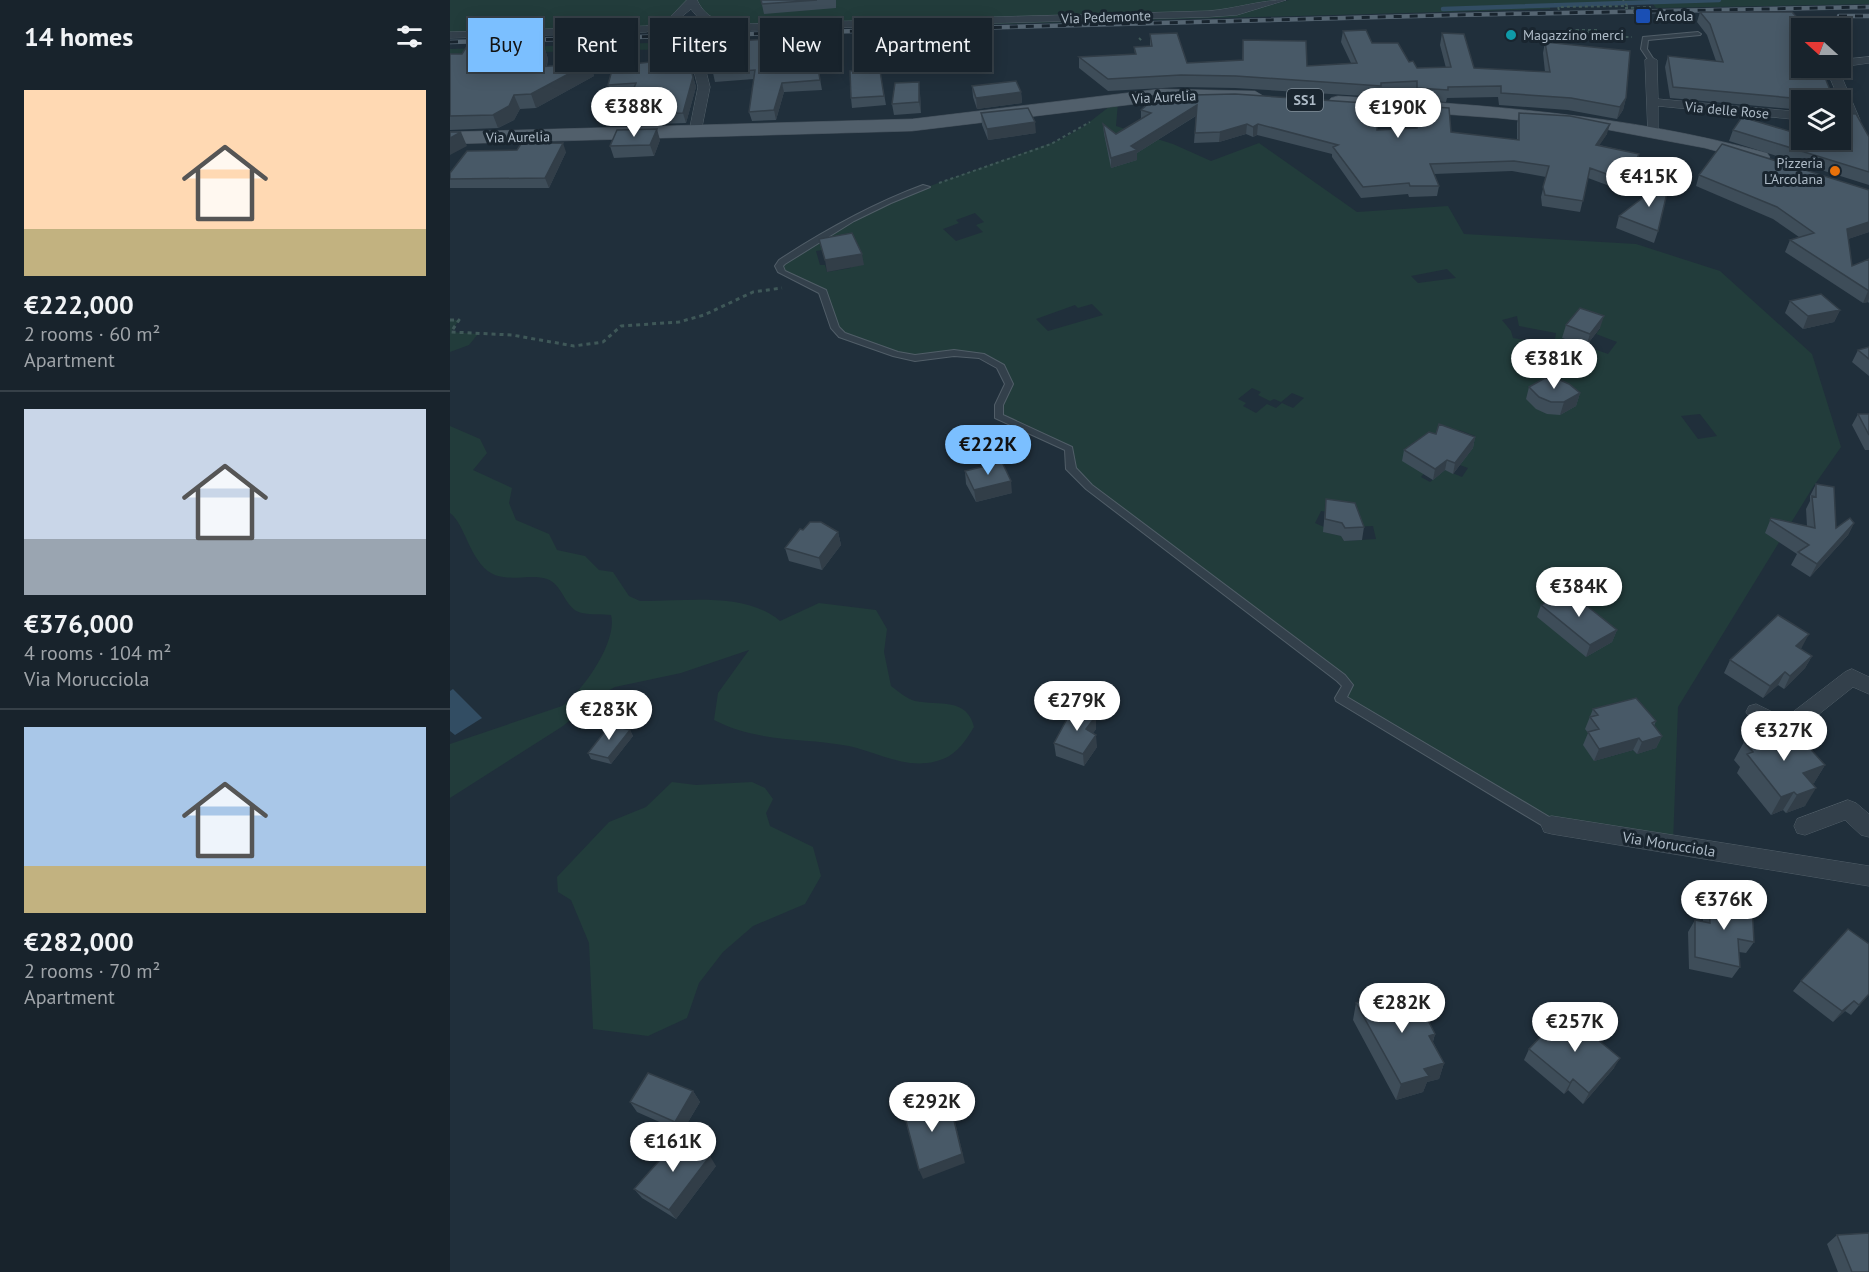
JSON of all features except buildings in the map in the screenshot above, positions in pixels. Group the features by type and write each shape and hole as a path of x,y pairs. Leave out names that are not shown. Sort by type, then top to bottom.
{"main road":[{"name":"Via Aurelia","path":"450,138 938,123 1116,100 1202,94 1269,98"},
{"name":"SS1","path":"1323,101 1548,115 1652,132 1714,145 1777,162"}],"street":[{"name":"Via Pedemonte","path":"692,0 696,12 713,24 755,27 1208,14 1237,12 1281,0"},
{"path":"692,0 693,18"},
{"path":"450,35 646,29 669,23 684,13 692,0"},
{"path":"1652,60 1652,132"},
{"path":"1851,62 1869,60"},
{"path":"695,132 704,87 700,72"},
{"name":"Via delle Rose","path":"1652,102 1791,115"},
{"path":"1756,712 1787,728 1852,677 1869,686"},
{"path":"1805,826 1848,809 1869,828"},
{"name":"Via Morucciola","path":"1552,825 1869,876"}],"lane":[{"path":"1652,60 1644,49 1645,38 1698,34"},
{"name":"Via Morucciola","path":"926,187 882,203 834,228 782,262 780,266 782,272 823,292 834,328 851,339 915,358 968,354 993,361 1003,369 1009,384 999,405 998,416 1012,424 1058,441 1068,449 1071,469 1089,487 1341,678 1348,685 1340,698 1552,825"}],"path":[{"path":"1559,10 1558,7 1625,3 1651,7 1599,10"},
{"path":"1601,35 1574,36 1598,34 1571,30 1596,29 1601,35 1603,38 1645,38"},
{"path":"1138,38 1143,42"},
{"path":"926,187 1060,140 1089,123 1116,100"},
{"path":"450,320 459,320 450,332 512,335 574,346 603,342 621,326 679,322 704,315 753,292 792,287"}],"green space":[{"path":"450,0 689,0 681,12 671,18 650,18 650,26 638,27 638,18 555,18 555,30 543,30 543,18 468,18 468,33 450,34"},
{"path":"696,0 1275,0 1227,11 960,18 854,18 854,21 842,21 842,18 760,18 760,23 748,24 748,18 705,16"},
{"path":"1289,0 1869,0 1869,4 1656,8 1653,4 1550,7 1550,9 992,24 992,21 1252,10"},
{"path":"638,43 650,43 650,50 638,50"},
{"path":"543,46 555,46 555,52 543,52"},
{"path":"468,48 468,54 450,54 450,49"},
{"path":"1114,103 1118,103 1116,126 1173,144 1211,161 1259,143 1357,212 1448,206 1464,234 1636,244 1720,271 1812,354 1841,447 1813,487 1678,707 1673,844 1552,825 1340,698 1347,685 1071,469 1068,449 996,414 1008,377 996,366 974,355 904,356 864,342 835,329 823,292 782,272 782,262 882,203 1060,140 1083,127","holes":["975,213 984,222 976,225 983,232 956,241 943,229 959,223 956,220","841,247 851,268 827,272 825,265 820,265 816,251","1447,269 1456,278 1418,283 1411,276","1092,304 1103,315 1048,331 1036,319 1075,305 1078,308","1517,316 1519,326 1556,333 1554,345 1513,338 1511,331 1502,320","1577,320 1600,329 1596,334 1617,342 1608,354 1580,344 1571,351 1558,345","1252,388 1261,392 1258,395 1270,401 1274,399 1281,402 1292,393 1304,398 1293,408 1282,403 1276,408 1267,404 1256,413 1243,406 1246,403 1238,399","1700,414 1717,436 1698,439 1681,416","1459,430 1475,436 1467,445 1460,465 1468,468 1462,477 1445,470 1430,482 1421,477","1321,511 1353,516 1352,527 1373,526 1376,539 1344,541 1341,536 1324,532 1324,527 1315,523","1594,742 1656,748 1637,754 1633,750 1594,761"]},
{"path":"450,320 459,320 451,332 478,334 469,345 450,352"},
{"path":"450,426 480,439 487,453 473,470 512,488 509,503 516,520 549,534 557,550 585,556 599,570 613,572 629,596 640,601 732,602 749,605 780,621 819,603 876,610 887,629 884,652 891,686 915,701 959,707 970,717 974,727 953,754 943,759 919,763 895,760 849,746 764,736 731,727 714,720 718,693 749,650 681,673 615,687 600,695 563,726 450,798 450,744 562,706 580,689 597,665 612,626 611,615 585,614 576,611 557,586 547,579 498,576 491,573 478,560 460,525 450,513"},
{"path":"672,782 696,785 752,782 765,788 773,799 766,813 770,826 813,847 821,876 805,904 753,926 723,952 699,983 687,1018 648,1036 593,1029 589,943 571,900 558,892 557,877 609,822 646,807"}],"water":[{"path":"453,689 482,718 455,735 450,731 450,691"}],"waterway":[{"path":"1443,9 1719,0"}],"railway":[{"path":"450,42 1454,15 1869,7"},
{"path":"1839,16 1869,16"}],"place":[{"name":"Arcola","path":"1643,16"},
{"name":"Magazzino merci","path":"1511,35"},
{"name":"Pizzeria L'Arcolana","path":"1835,171"}]}
